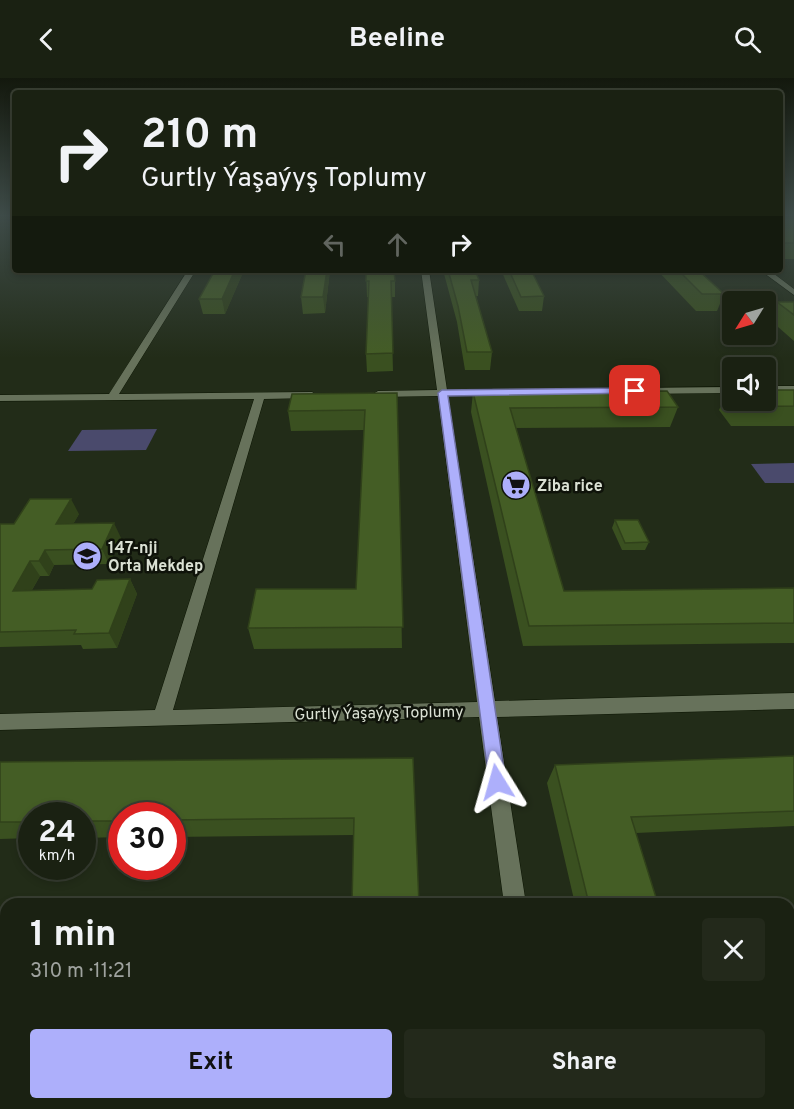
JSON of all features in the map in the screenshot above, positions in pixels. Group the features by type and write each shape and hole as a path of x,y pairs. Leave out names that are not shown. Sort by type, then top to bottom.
{"street":[{"path":"112,397 190,273"},
{"path":"425,273 514,898"},
{"path":"768,273 794,293"},
{"path":"776,389 794,389"},
{"path":"526,392 722,390"},
{"path":"365,394 502,392"},
{"path":"0,398 321,394"},
{"path":"162,717 260,395"},
{"name":"Gurtly Ýaşaýyş Toplumy","path":"0,722 794,701"}],"shaded area":[{"path":"157,429 146,450 68,451 82,430"},
{"path":"794,463 794,483 765,483 751,464"}],"building":[{"path":"213,273 234,273 222,299 199,299"},
{"path":"305,273 327,273 323,297 301,297"},
{"path":"366,273 394,273 395,281 391,281 393,353 366,354 369,281 366,281"},
{"path":"449,273 476,273 479,280 471,280 492,352 467,352"},
{"path":"510,273 532,273 544,296 521,297"},
{"path":"681,273 701,273 722,294 702,294"},
{"path":"777,302 794,302 794,315"},
{"path":"776,390 794,390 794,406 776,406"},
{"path":"667,391 678,407 510,408 564,591 794,588 794,623 529,626 473,392"},
{"path":"397,393 403,627 248,628 256,589 356,589 365,410 288,411 292,394"},
{"path":"30,499 71,499 56,524 114,523 102,549 45,550 39,561 30,561 13,591 92,589 97,580 130,579 109,633 74,634 76,630 0,632 0,524 14,524"},
{"path":"615,520 638,520 649,542 625,543"},
{"path":"794,756 794,811 631,817 656,898 588,898 555,765"},
{"path":"413,758 419,898 352,898 354,818 186,820 186,802 108,802 108,821 96,821 96,802 18,802 18,822 0,822 0,762"}],"place":[{"name":"Ziba rice","path":"516,485"},
{"name":"147-nji Orta Mekdep","path":"87,556"}],"route":[{"path":"497,782 442,393 635,391"}]}
